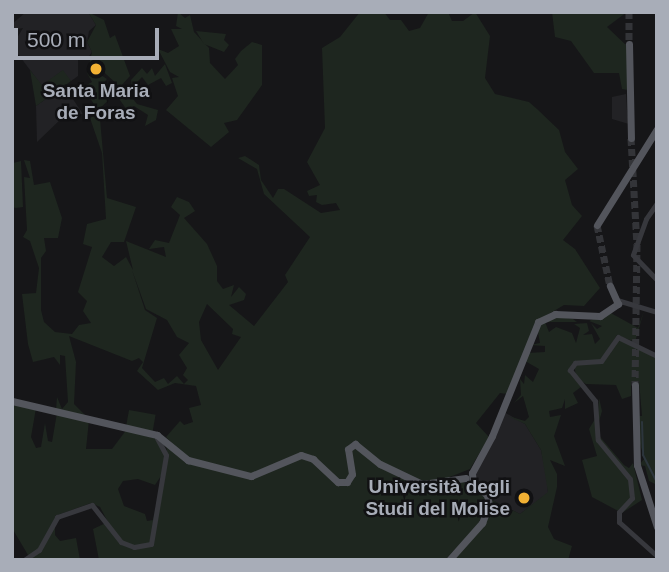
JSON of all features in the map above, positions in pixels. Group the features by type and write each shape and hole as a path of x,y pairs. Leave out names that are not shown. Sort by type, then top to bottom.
{"main road":[{"path":"629,44 631,138"},
{"path":"597,225 657,129"},
{"path":"469,476 543,317 597,317 614,303"},
{"path":"635,384 637,465 657,527"},
{"path":"12,401 157,435 188,460 253,477 301,455 345,483 352,475 348,449 355,444 380,464 422,484 469,476"},
{"path":"450,559 457,547 483,522 490,501 469,476"}],"street":[{"path":"657,203 633,250 635,260 657,280"},
{"path":"614,303 630,303 657,312"},
{"path":"657,356 618,338 601,361 575,363 570,370 597,406 598,440 631,479 632,498 619,512 618,522 657,556"},
{"path":"24,560 40,550 57,517 92,505 121,542 134,547 151,544 166,455 157,435"}],"shaded area":[{"path":"26,12 88,12 96,25 89,31 87,42 92,52 87,59 78,58 78,76 71,81 62,71 42,86 12,46 12,39 14,43 23,28 12,30 12,24"},
{"path":"88,12 104,20 110,38 115,35 130,76 120,87 94,63 90,68 107,79 100,87 104,89 112,82 120,89 94,114 95,106 83,87 92,82 87,73 92,52 87,42 96,25"},
{"path":"178,12 185,18 190,15 194,32 209,48 210,63 225,79 238,65 235,59 241,51 252,42 262,45 262,85 237,120 224,123 229,132 211,147 166,110 178,96 172,78 179,77 170,72 158,49 168,53 179,46 171,29 182,29 176,26"},
{"path":"360,12 384,12 390,20 401,20 409,31 420,28 429,12 448,12 452,21 463,21 475,12 490,36 485,78 495,94 529,102 537,109 559,130 565,152 578,169 565,180 572,205 582,216 563,240 575,249 600,288 584,306 564,305 537,321 507,394 500,393 476,423 489,437 470,469 437,482 460,480 485,497 487,506 477,526 445,560 99,560 93,529 108,522 100,507 91,503 55,516 55,535 60,541 76,538 80,560 31,560 12,528 12,402 36,408 31,437 36,448 41,447 45,423 48,441 52,442 57,413 89,420 86,449 112,449 127,429 156,439 165,455 161,476 155,485 138,479 123,481 118,489 124,506 145,514 147,521 153,520 166,468 167,449 160,439 173,444 166,437 180,421 184,425 193,422 189,408 201,405 196,386 175,383 158,390 137,371 143,362 139,358 132,361 69,336 76,362 74,404 86,416 56,410 57,397 62,409 68,402 65,356 60,355 60,365 54,357 33,362 28,344 22,294 36,293 39,268 30,241 23,237 27,230 24,177 30,178 24,160 30,161 34,185 50,182 62,218 58,238 44,238 46,251 41,258 41,310 44,322 55,332 72,334 79,325 91,323 83,311 87,301 78,292 92,247 83,244 87,224 106,219 102,153 90,118 104,111 100,119 107,198 136,207 124,242 111,242 102,257 114,266 126,257 133,270 126,241 166,257 164,247 149,249 155,240 169,243 180,215 171,207 177,197 189,202 195,211 184,218 207,244 217,266 217,281 223,289 234,285 231,297 239,287 246,294 244,300 229,305 254,326 288,282 285,275 310,237 264,194 257,169 238,158 245,156 259,165 261,180 273,198 278,189 284,189 321,213 340,210 336,203 322,205 316,202 317,195 309,196 307,191 320,185 307,162 325,128 322,48 340,37","holes":["132,270 146,309 167,320 177,337 189,343 179,355 187,368 183,375 188,380 184,384 177,376 168,384 164,378 155,382 142,368 157,318 145,310","207,304 233,329 232,334 241,337 218,370 201,340 199,322"]},
{"path":"552,12 627,12 607,27 627,46 628,90 622,89 619,73 594,73 571,41 555,37"},
{"path":"196,31 226,34 224,40 229,45 224,52 204,44"},
{"path":"165,64 172,83 166,86 161,78 148,85 142,77 132,87 131,80 142,68 147,74 152,68 155,76"},
{"path":"30,70 42,85 63,70 71,81 36,106"},
{"path":"64,86 83,114 62,118 37,142 36,106"},
{"path":"126,90 137,104 158,110 156,120 145,126 148,115 134,106 127,110 117,96"},
{"path":"626,94 629,124 612,119 612,97"},
{"path":"12,155 13,163 21,161 23,207 16,208 12,207"},
{"path":"644,311 635,342 617,335 607,351 610,354 614,342 623,339 657,359 657,485 649,481 645,466 639,465 644,459 638,436 638,416 642,416 639,381 631,382 631,396 622,399 616,385 586,384 576,378 574,362 569,370 581,387 573,393 578,403 565,409 565,399 562,408 549,411 550,417 561,415 554,436 565,466 550,460 557,474 557,487 548,527 554,539 572,546 568,560 454,560 459,546 484,523 492,500 520,514 548,492 541,450 525,424 508,416 525,421 529,417 523,396 514,403 521,395 520,379 524,384 525,375 533,382 539,369 525,361 527,353 545,352 545,346 530,345 540,343 537,327 551,316 573,319 577,322 545,322 549,332 556,327 572,333 576,343 580,328 574,324 587,323 589,331 583,335 592,334 595,344 600,339 591,323 597,329 602,326 589,321 609,312 638,328"},
{"path":"599,398 602,411 596,432 624,465 629,468 633,463 642,500 622,513 592,497 582,460 597,456 589,429 598,414"},
{"path":"129,410 156,415 153,431 126,427"},
{"path":"504,412 525,424 541,450 547,478 548,493 520,514 492,500 476,481 475,467"}],"waterway":[{"path":"642,422 643,455 657,482"}],"tunnel":[{"path":"629,12 629,44"},
{"path":"631,138 637,244 635,385"},
{"path":"597,225 610,286"}],"place":[{"name":"Santa Maria de Foras","path":"96,69"},
{"name":"Università degli Studi del Molise","path":"524,498"}]}
